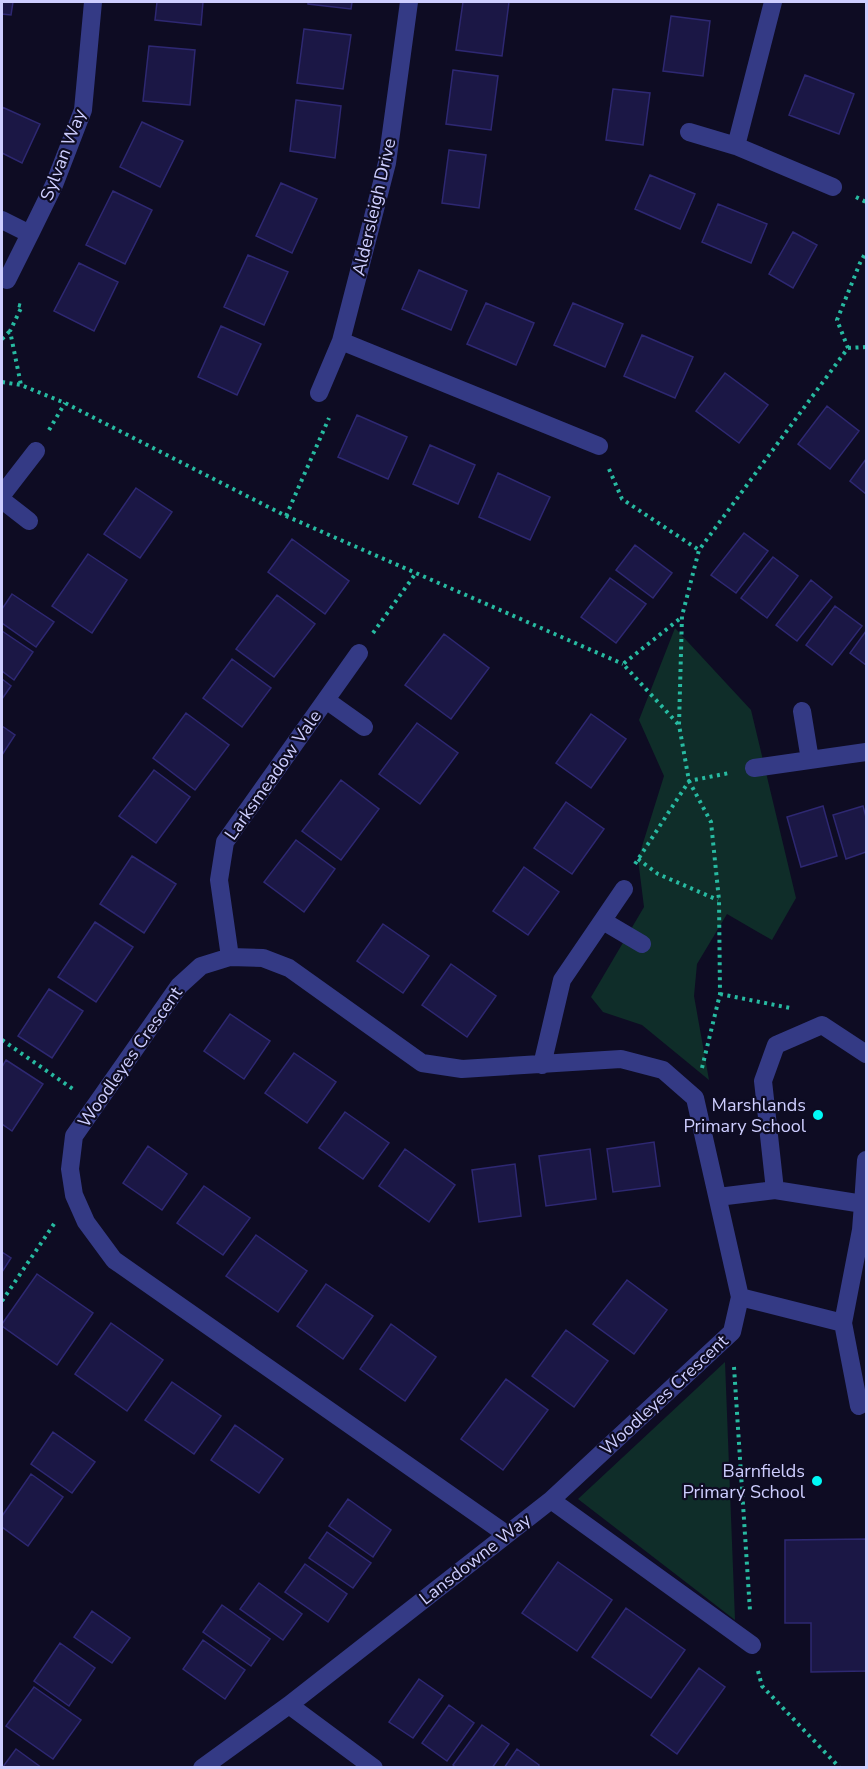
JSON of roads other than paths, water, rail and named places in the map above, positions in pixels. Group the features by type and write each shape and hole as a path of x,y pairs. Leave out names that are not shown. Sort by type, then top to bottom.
{"street":[{"name":"Sylvan Way","path":"7,280 54,185 83,110 93,2"},
{"name":"Aldersleigh Drive","path":"319,393 341,340 387,163 409,2"},
{"path":"736,146 773,2"},
{"path":"689,132 736,146 833,187"},
{"path":"2,220 30,234"},
{"path":"341,340 599,446"},
{"path":"2,495 36,451"},
{"path":"2,500 29,521"},
{"name":"Larksmeadow Vale","path":"230,957 219,880 225,842 359,653"},
{"name":"Larksmeadow Vale","path":"326,700 364,727"},
{"path":"802,711 810,760"},
{"path":"754,768 867,752"},
{"path":"542,1065 562,980 624,890"},
{"path":"603,921 642,944"},
{"name":"Woodleyes Crescent","path":"506,1534 114,1260 86,1222 74,1196 70,1169 74,1136 179,986 201,966 230,957 263,958 289,968 422,1063 462,1070 621,1059 663,1070 695,1098 740,1297 732,1332 551,1500"},
{"path":"775,1191 763,1081 776,1045 822,1025 867,1054"},
{"path":"859,1406 843,1323 864,1230 863,1204 867,1160"},
{"path":"718,1197 775,1191 863,1204"},
{"path":"740,1297 843,1323"},
{"path":"551,1500 752,1645"},
{"name":"Lansdowne Way","path":"202,1767 289,1705 551,1500"},
{"path":"289,1705 374,1767"}],"place":[{"name":"Marshlands Primary School","path":"818,1115"},
{"name":"Barnfields Primary School","path":"817,1481"}]}
